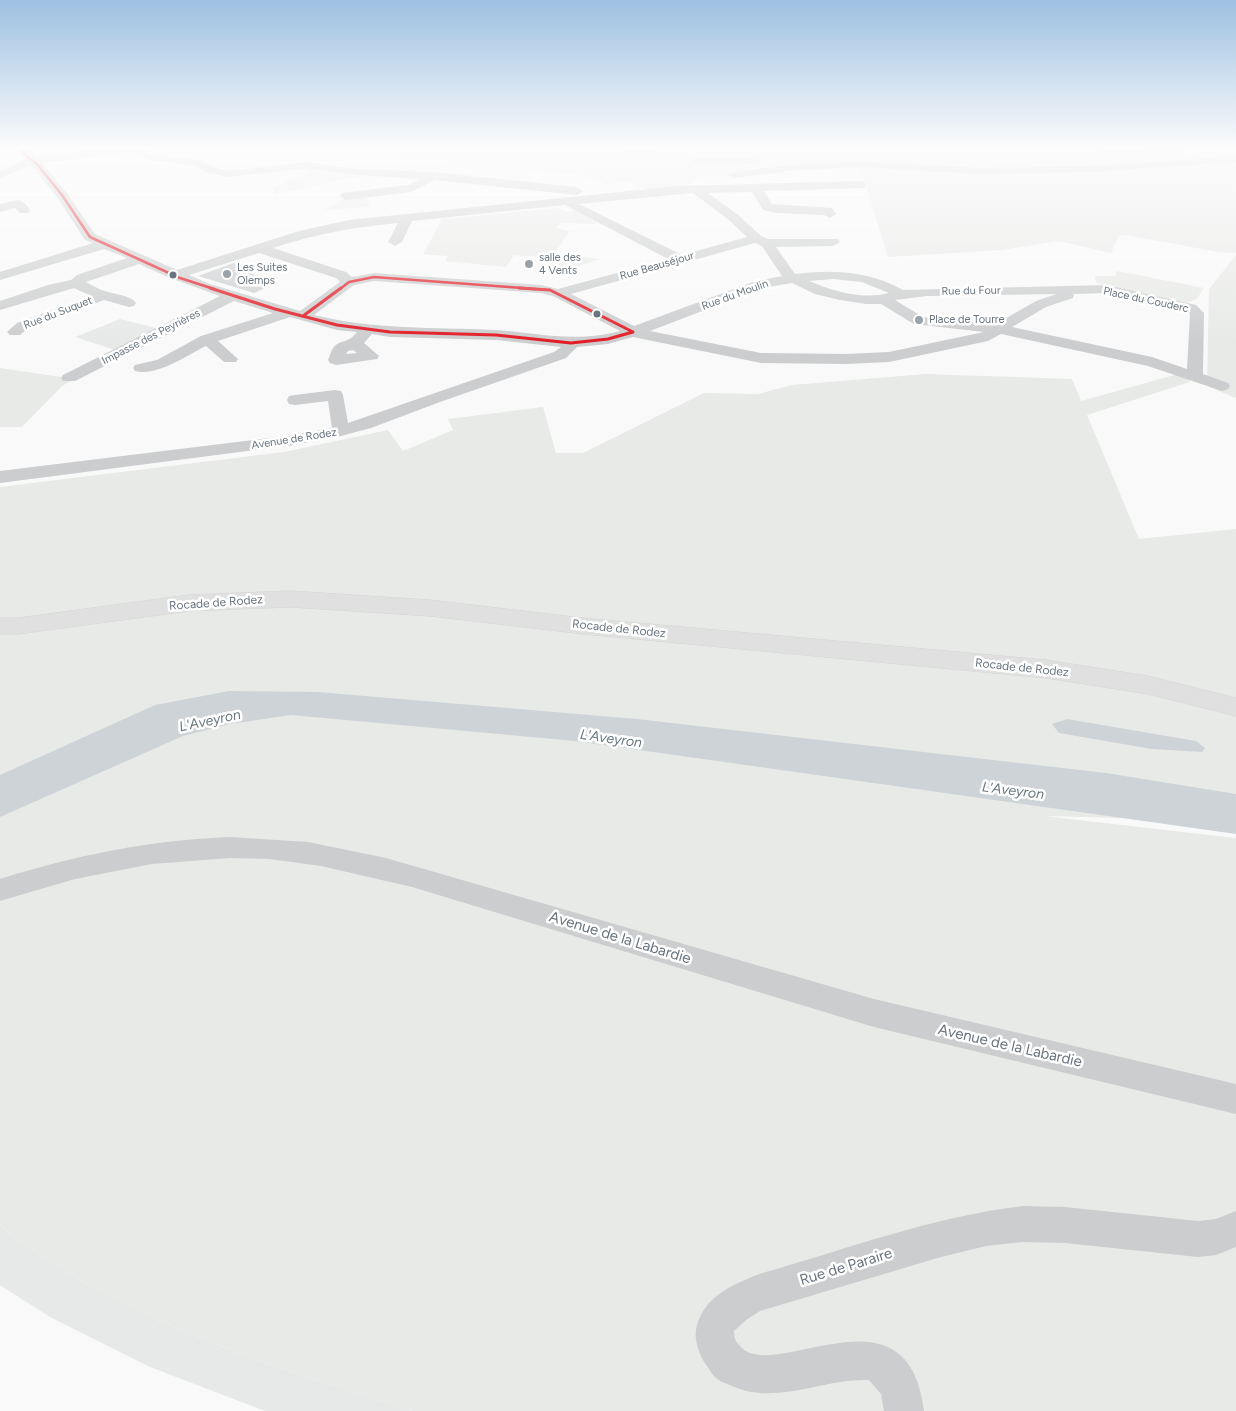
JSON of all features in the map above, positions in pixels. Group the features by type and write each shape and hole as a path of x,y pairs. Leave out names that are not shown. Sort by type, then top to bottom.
{"highway":[{"name":"Rocade de Rodez","path":"0,616 192,593 296,589 372,594 998,652 1118,668 1236,695"},
{"name":"Rocade de Rodez","path":"0,626 18,626 189,603 290,599 430,608 593,626 1046,669 1148,685 1236,706"}],"street":[{"name":"Rue du Moulin","path":"74,213 90,237 175,275 232,296 288,313 368,330 412,334 496,335 572,343 608,339 633,332 758,285 791,278 855,277 878,282 900,301"},
{"path":"175,275 329,228 459,213"},
{"path":"588,213 679,259"},
{"path":"727,213 761,241 791,278 820,291 875,303 900,301 920,321 999,329 1127,356 1222,386"},
{"path":"395,242 407,218"},
{"path":"586,228 624,232"},
{"name":"Rue Beauséjour","path":"558,293 679,259 761,241 833,242"},
{"path":"0,276 105,244"},
{"path":"259,248 341,275 349,282"},
{"name":"Rue du Suquet","path":"0,306 53,288 76,283 82,278 138,259"},
{"path":"303,316 349,282 374,277 541,289 558,293 633,332"},
{"name":"Rue du Suquet","path":"76,283 103,296 114,297 129,303"},
{"name":"Rue du Four","path":"900,301 1042,289"},
{"name":"Place du Couderc","path":"1042,289 1107,289 1191,308 1197,313 1195,376"},
{"name":"Place du Couderc","path":"633,332 762,358 785,360 889,357 988,336 1041,304 1061,296 1091,290"},
{"name":"Rue du Suquet","path":"15,332 22,326 103,296"},
{"name":"Impasse des Peyrières","path":"69,378 232,296"},
{"path":"807,301 840,296"},
{"path":"141,368 162,363 206,339 249,323 288,313"},
{"path":"355,344 368,330"},
{"path":"206,339 230,359"},
{"name":"Avenue de Rodez","path":"0,477 274,442 341,431 560,355 572,343"},
{"path":"295,400 335,395 341,431"},
{"name":"Avenue de la Labardie","path":"0,890 23,882 95,864 178,850 247,848 306,852 342,858 421,879 874,1013 1236,1099"},
{"name":"Rue de Paraire","path":"904,1411 904,1399 897,1382 882,1367 871,1362 856,1361 769,1374 752,1374 737,1370 726,1361 719,1350 715,1338 717,1324 724,1314 739,1301 759,1293 941,1239 986,1228 1023,1224 1065,1225 1198,1239 1216,1237 1236,1229"}],"shaded area":[{"path":"506,213 580,213 597,221 596,224 561,223 556,228 570,231 551,258 514,255 506,267 445,261 448,256 423,254 442,219"},
{"path":"874,213 1236,213 1236,253 1218,252 1126,235 1119,236 1111,253 1059,241 1002,250 888,257"},
{"path":"557,255 601,259 563,271 548,270"},
{"path":"1236,255 1236,398 1207,386 1209,289"},
{"path":"1116,271 1204,288 1197,299 1186,303 1096,283 1095,276 1116,276"},
{"path":"120,319 164,330 121,352 75,337"},
{"path":"0,368 75,379 62,386 22,427 0,427"},
{"path":"926,374 1072,379 1081,401 1178,374 1189,378 1190,382 1087,415 1139,539 1236,529 1236,821 1044,816 1236,838 1236,1411 412,1411 250,1358 152,1318 81,1281 17,1240 0,1225 0,487 284,452 388,430 403,451 453,430 448,419 543,407 556,453 583,453 704,393 758,394 792,385"},
{"path":"0,1225 17,1240 81,1281 152,1318 250,1358 412,1411 265,1411 150,1367 50,1317 0,1285"}],"water":[{"name":"L'Aveyron","path":"229,691 318,692 637,719 1106,773 1236,794 1236,834 575,741 291,715 230,724 183,736 0,817 0,775 155,705"},
{"path":"1067,719 1196,741 1205,748 1202,752 1152,749 1059,733 1052,724"}],"building":[{"name":"Les Suites Olemps","path":"236,262 253,267 243,271 278,282 254,293 198,276"}],"transit line":[{"path":"74,213 90,237 180,278 275,309 337,325 390,332 496,335 571,343 608,339 633,332"},
{"path":"303,316 349,282 374,277 550,290 633,332"}],"place":[{"name":"salle des 4 Vents","path":"529,264"},
{"name":"Les Suites Olemps","path":"227,274"},
{"name":"Place de Tourre","path":"919,320"}]}
